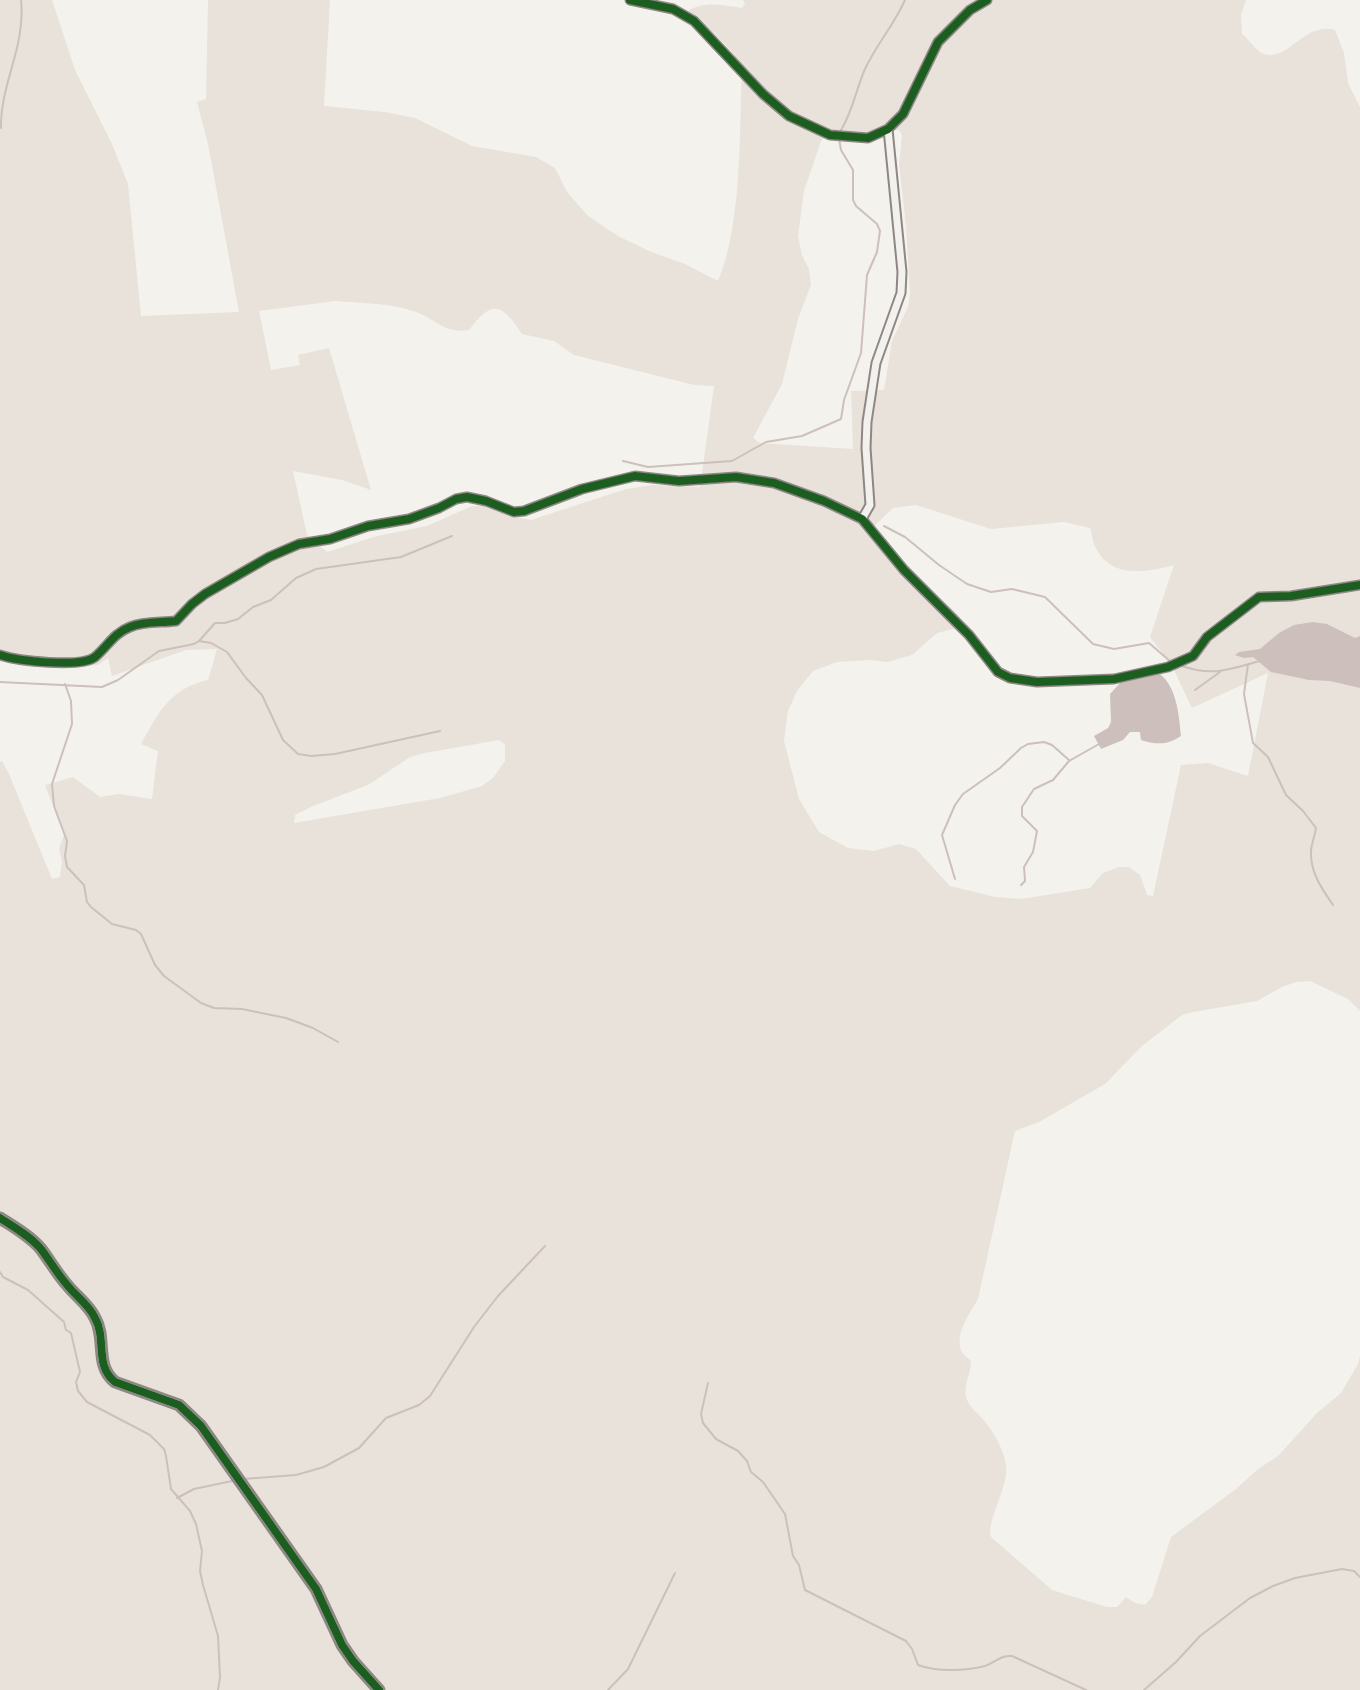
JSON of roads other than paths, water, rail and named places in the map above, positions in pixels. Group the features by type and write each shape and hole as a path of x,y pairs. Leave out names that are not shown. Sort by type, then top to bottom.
{"street":[{"path":"630,0 673,9 694,21 763,94 789,116 830,135 868,138 888,129 903,114 938,42 970,10 987,0"},
{"path":"862,519 870,505 866,448 867,422 876,363 901,293 902,272 888,129"},
{"path":"0,655 17,660 86,662 128,627 145,622 176,621 205,594 269,556 299,544 330,539 368,526 409,519 456,499 467,497 486,501 514,512 524,511 582,489 635,476 679,481 736,477 774,483 824,501 862,519 904,570 969,635 998,672 1010,678 1037,682 1103,680 1168,667 1193,656 1207,637 1259,597 1291,596 1360,585"},
{"path":"0,1218 26,1235 40,1248 58,1275 89,1308 100,1331 101,1356 108,1377 114,1382 179,1405 201,1426 316,1589 342,1645 379,1690"}],"waterway":[{"path":"1,128 4,96 20,34 21,0"},
{"path":"841,130 849,115 865,69 905,0"},
{"path":"623,461 648,467 732,461 766,442 802,436 841,419 844,400 861,353 867,275 877,252 880,231 877,224 856,206 853,200 853,170 841,150 839,139"},
{"path":"884,526 905,537 967,584 991,592 1012,589 1045,597 1093,644 1114,649 1149,643 1171,662"},
{"path":"0,682 102,687 118,680 159,651 194,644 215,623 238,619 253,607 271,600 296,578 316,569 401,557 452,536"},
{"path":"199,641 211,643 227,652 262,695 283,740 298,754 311,756 335,754 440,731"},
{"path":"1182,666 1212,671 1260,661"},
{"path":"1248,664 1244,694 1253,743 1268,757 1286,795 1303,811 1316,828 1311,849 1312,866 1333,905"},
{"path":"1195,690 1220,672"},
{"path":"65,684 71,701 72,724 52,784 54,806 67,841 65,856 67,867 84,885 87,902 112,924 136,930 141,934 155,965 164,976 201,1003 214,1008 242,1009 286,1018 313,1028 338,1042"},
{"path":"955,879 942,835 955,805 963,794 1000,768 1028,744 1044,742 1052,745 1069,760"},
{"path":"1021,885 1025,881 1024,867 1033,852 1037,831 1022,816 1022,807 1034,789 1053,780 1069,761 1099,744"},
{"path":"243,1479 296,1475 324,1467 359,1448 386,1418 419,1405 430,1396 474,1327 498,1296 545,1246"},
{"path":"0,1272 3,1277 28,1290 64,1322 66,1330 71,1333 80,1372 76,1382 78,1391 87,1402 150,1435 164,1449 171,1489 190,1511 196,1524 202,1551 200,1571 218,1636 220,1677 218,1690"},
{"path":"708,1383 701,1414 703,1423 716,1439 738,1451 747,1461 751,1472 763,1482 785,1514 793,1556 799,1565 805,1590 906,1641 918,1665 942,1670 969,1669 1012,1656 1086,1690"},
{"path":"177,1498 194,1489 232,1481"},
{"path":"1144,1690 1176,1662 1200,1636 1250,1598 1295,1578 1342,1569 1354,1571 1360,1577"},
{"path":"608,1690 628,1669 675,1573"}]}
